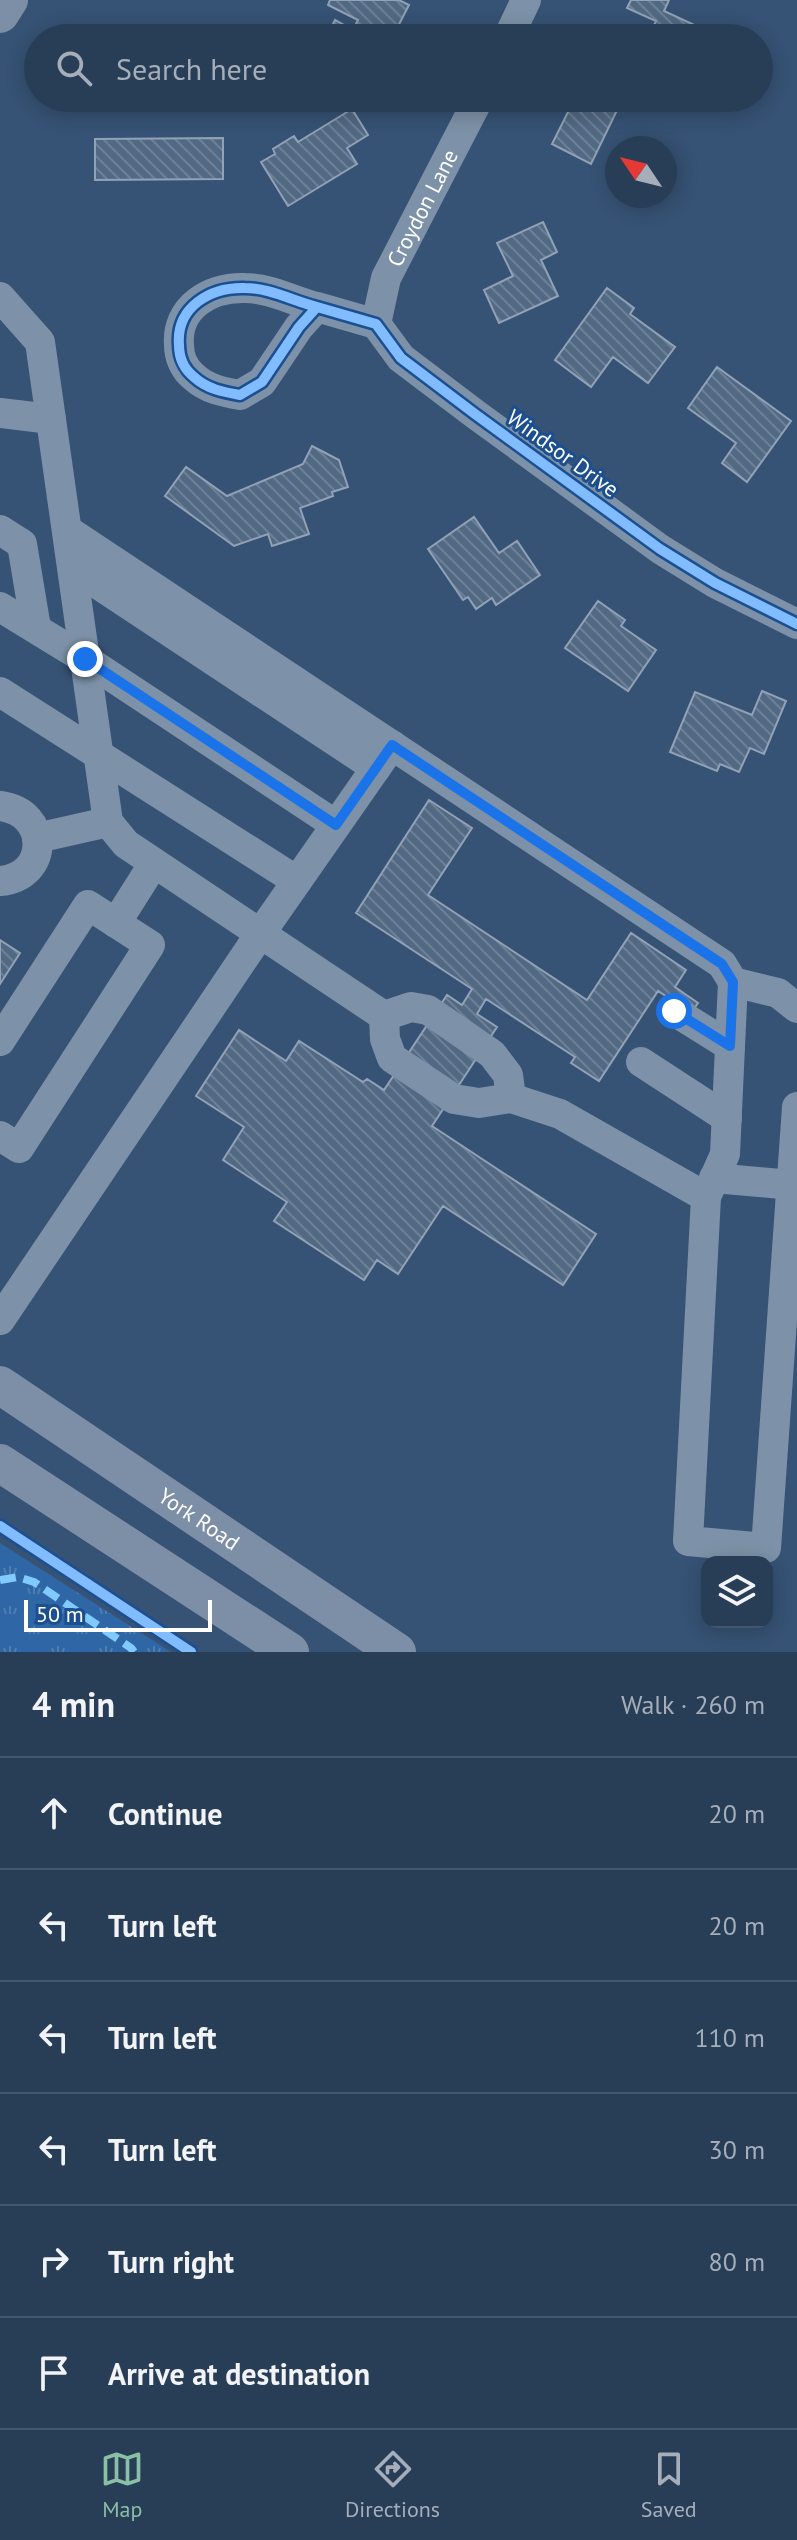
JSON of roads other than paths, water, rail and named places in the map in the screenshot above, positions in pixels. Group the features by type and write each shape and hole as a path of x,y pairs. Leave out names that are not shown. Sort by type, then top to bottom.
{"main road":[{"path":"0,14 9,0"},
{"name":"York Road","path":"0,1385 397,1652"},
{"path":"0,1463 290,1652"}],"street":[{"path":"515,24 526,0"},
{"name":"Croydon Lane","path":"376,324 386,278 472,112"},
{"path":"317,307 299,327 262,382 240,395 216,391 193,377 179,357 178,336 183,318 194,303 214,292 245,288 278,294 376,324"},
{"path":"0,297 40,342 108,822 126,844 384,1016"},
{"name":"Windsor Drive","path":"376,324 401,358 660,549 715,583 797,624"},
{"path":"0,413 51,419"},
{"path":"0,530 22,544 36,628"},
{"path":"67,530 384,757"},
{"path":"72,567 722,964 733,982 725,1154 710,1187 688,1541 766,1548 797,1107"},
{"path":"0,607 85,659 336,825"},
{"path":"0,692 297,881"},
{"path":"0,1320 260,934 384,757"},
{"path":"0,806 22,813 31,821 37,838 36,856 31,866 21,875 0,881"},
{"path":"37,838 108,822"},
{"path":"116,923 154,863"},
{"path":"0,1041 88,905 150,945 19,1148 0,1136"},
{"path":"733,982 778,993 797,1008"},
{"path":"384,1016 411,1007 428,1010 492,1054 508,1075 511,1098"},
{"path":"674,1011 730,1046"},
{"path":"384,1016 385,1039 392,1058 454,1099 479,1103 511,1098 560,1114 710,1187 792,1185"},
{"path":"641,1062 727,1118"}]}
